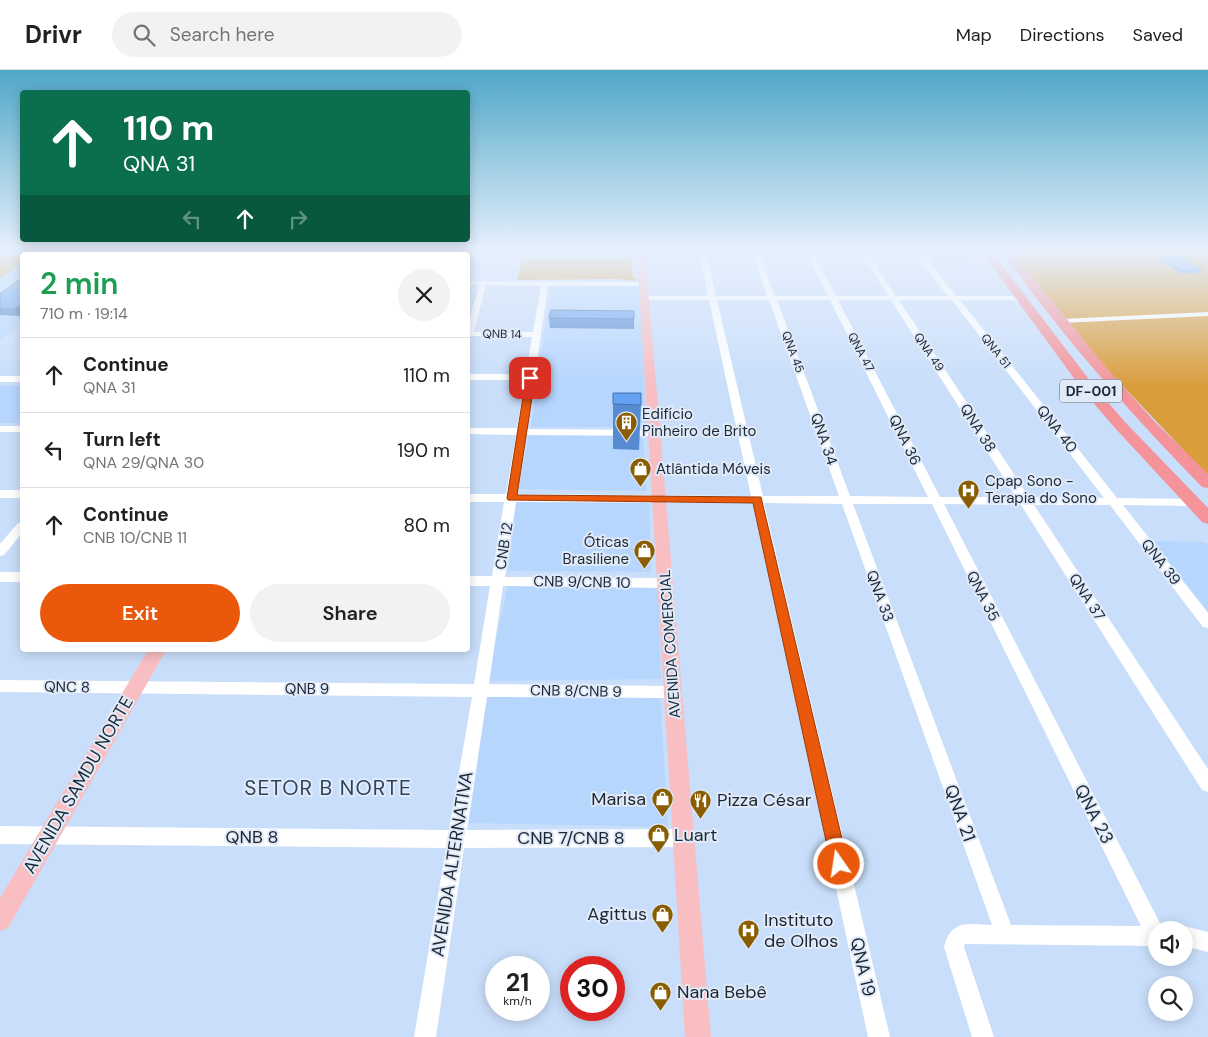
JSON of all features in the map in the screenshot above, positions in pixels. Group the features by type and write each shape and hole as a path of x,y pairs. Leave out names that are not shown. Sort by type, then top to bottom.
{"highway":[{"name":"DF-001","path":"1043,297 1073,336 1150,425 1208,483"},
{"name":"DF-001","path":"1017,298 1120,425 1208,518"},
{"path":"1047,334 1065,339 1073,336"},
{"path":"1120,425 1133,422 1150,425"}],"main road":[{"name":"AVENIDA COMERCIAL","path":"644,298 685,838 698,1037"},
{"name":"AVENIDA SAMDU NORTE","path":"0,920 156,652"}],"street":[{"path":"470,327 479,297"},
{"name":"CNB 12","path":"479,690 512,498 543,297"},
{"path":"644,298 764,297"},
{"name":"QNA 45","path":"772,297 802,379"},
{"path":"780,297 1017,298"},
{"name":"QNA 19","path":"712,298 878,1037"},
{"name":"QNA 47","path":"832,298 876,380"},
{"name":"QNA 49","path":"893,298 948,380"},
{"name":"QNA 51","path":"954,298 1019,380"},
{"path":"1061,321 1208,314"},
{"name":"QNB 14","path":"470,334 537,335"},
{"path":"470,377 530,378"},
{"path":"0,379 20,379"},
{"name":"QNA 34","path":"802,379 845,500"},
{"name":"QNA 36","path":"876,380 935,500"},
{"name":"QNA 38","path":"948,380 1024,501"},
{"name":"QNA 40","path":"1019,380 1114,501"},
{"path":"0,429 20,429"},
{"path":"470,431 655,433"},
{"path":"0,494 20,494"},
{"path":"470,498 1191,502"},
{"name":"QNA 33","path":"845,500 916,692"},
{"name":"QNA 35","path":"935,500 1031,692"},
{"name":"QNA 37","path":"1024,501 1208,784"},
{"name":"QNA 39","path":"1114,501 1208,623"},
{"path":"0,552 20,528"},
{"path":"0,576 20,577"},
{"name":"CNB 9/CNB 10","path":"470,581 665,583"},
{"name":"QNC 8","path":"0,686 135,688"},
{"name":"QNB 9","path":"135,688 479,690"},
{"name":"CNB 8/CNB 9","path":"479,690 673,692"},
{"name":"AVENIDA ALTERNATIVA","path":"425,1037 479,690"},
{"name":"QNA 21","path":"916,692 1005,934"},
{"name":"QNA 23","path":"1031,692 1148,921"},
{"name":"QNB 8","path":"0,835 456,839"},
{"name":"CNB 7/CNB 8","path":"456,839 685,838"},
{"path":"983,1037 954,947 956,939 962,934 1148,936"},
{"path":"1193,936 1208,942"}],"shaded area":[{"path":"0,297 20,297 20,325 0,340"},
{"path":"549,297 640,297 647,427 531,427"},
{"path":"1048,297 1208,297 1208,476 1104,366"},
{"path":"0,386 20,386 20,423 0,423"},
{"path":"529,435 643,435 646,491 519,489"},
{"path":"516,501 649,503 651,572 508,571"},
{"path":"1152,541 1205,542 1208,545 1208,611"},
{"path":"658,584 661,679 487,681 508,585"},
{"path":"660,694 668,827 469,823 487,695"}],"building":[{"path":"0,297 20,297 20,305 15,309 0,309"},
{"path":"551,310 634,311 634,319 549,318"},
{"path":"613,393 641,393 641,405 613,404"}],"place":[{"name":"Edifício Pinheiro de Brito","path":"626,442"},
{"name":"Atlântida Móveis","path":"640,488"},
{"name":"Cpap Sono - Terapia do Sono","path":"969,509"},
{"name":"Óticas Brasiliene","path":"645,570"},
{"name":"Marisa","path":"662,818"},
{"name":"Pizza César","path":"701,819"},
{"name":"Luart","path":"658,854"},
{"name":"Agittus","path":"663,933"},
{"name":"Instituto de Olhos","path":"748,949"},
{"name":"Nana Bebê","path":"661,1011"}],"district":[{"name":"SETOR B NORTE","path":"328,788"}],"route":[{"path":"530,378 512,498 757,500 839,864"}]}
